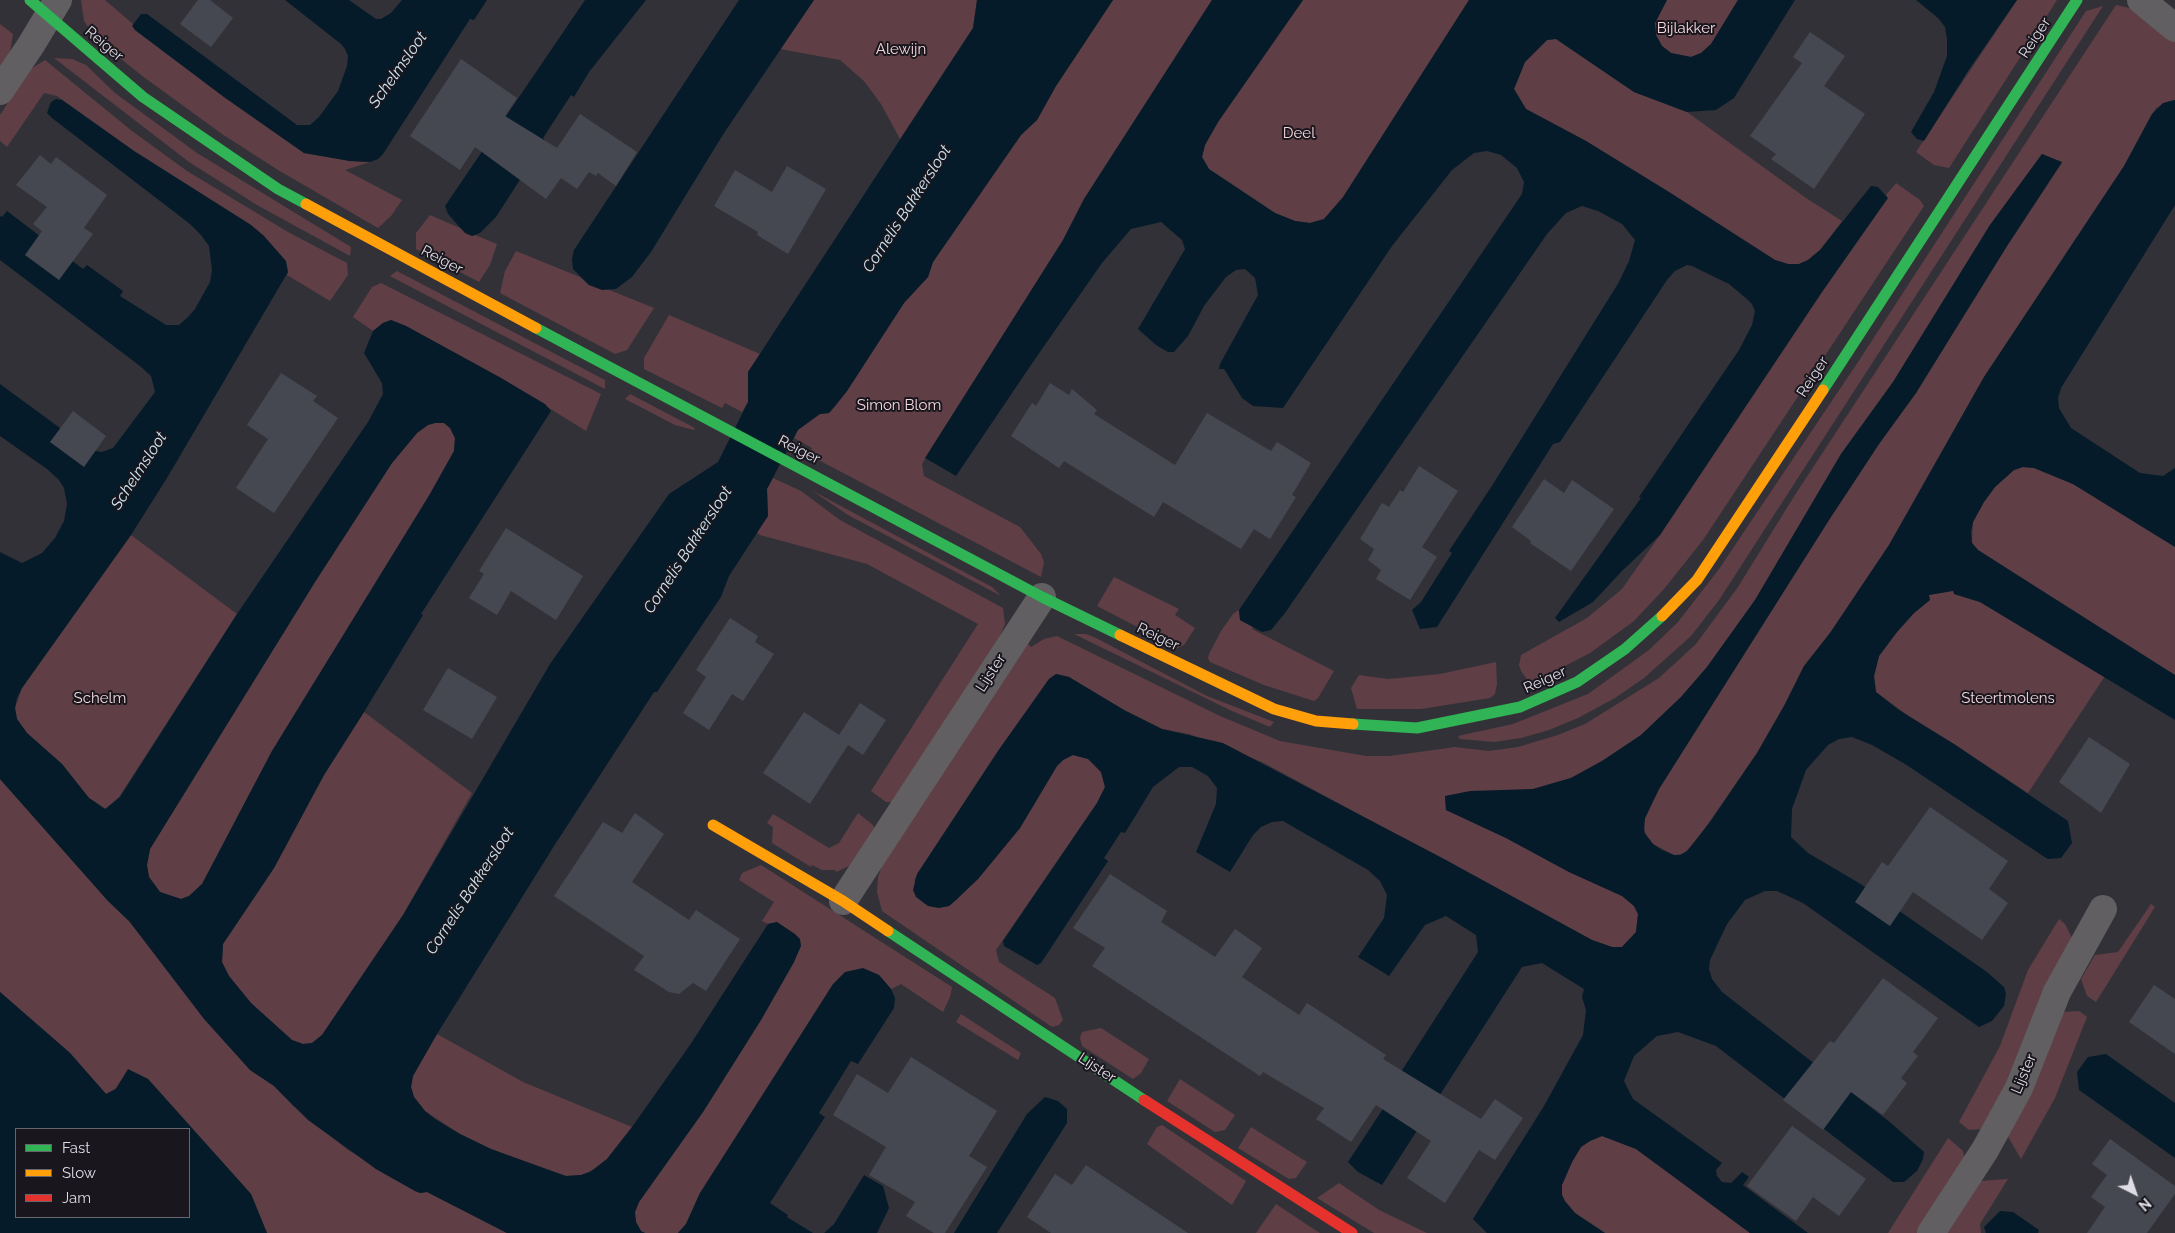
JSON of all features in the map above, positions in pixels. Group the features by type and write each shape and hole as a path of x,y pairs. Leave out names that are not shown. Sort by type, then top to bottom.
{"street":[{"name":"Reiger","path":"45,5 144,97 278,189 714,424 1042,597 1233,691 1274,709 1316,721 1417,728 1520,707 1577,682 1625,649 1697,580 1773,467 2077,0"},
{"path":"2141,0 2175,28"},
{"path":"0,91 31,45 45,5"},
{"name":"Lijster","path":"843,901 1042,597"},
{"name":"Lijster","path":"713,825 843,901 1205,1139 1352,1233"},
{"name":"Lijster","path":"1931,1233 1985,1150 2019,1088 2057,992 2103,909"}],"green space":[{"path":"81,0 105,0 133,24 135,30 224,97 304,153 350,161 370,162 345,170 402,200 391,216 378,228 278,170 222,134 116,55 92,33 84,21"},
{"name":"Alewijn","path":"814,0 977,0 973,28 900,139 881,104 864,81 840,60 780,49"},
{"name":"Simon Blom","path":"1113,0 1212,0 1084,199 1063,240 922,464 924,476 1020,527 1041,554 1044,562 1041,577 809,455 812,448 794,438 798,429 820,414 829,413 847,391 904,303 928,277 933,262 1021,135 1037,120 1056,86"},
{"name":"Deel","path":"1303,0 1469,0 1343,198 1324,219 1310,223 1295,221 1275,213 1209,169 1202,157 1205,145 1218,122"},
{"name":"Bijlakker","path":"1667,0 1738,0 1711,44 1701,53 1691,57 1671,53 1662,46 1656,35 1655,23"},
{"path":"2017,0 2057,0 1949,168 1934,165 1916,152"},
{"path":"2116,5 2134,9 2175,40 2175,100 2156,108 2152,114 2124,166 1984,377 1889,545 1830,633 1804,666 1757,753 1694,844 1683,854 1674,855 1653,844 1646,836 1643,823 1659,789 1829,520 1879,444 1916,393 2007,246 2062,163 2042,154 1990,225 1893,382 1841,454 1755,600 1707,667 1681,697 1641,735 1602,761 1571,778 1533,789 1445,796 1446,810 1506,838 1569,872 1622,896 1634,906 1638,914 1636,932 1622,947 1612,947 1592,940 1262,762 1189,734 1162,729 1124,710 1069,677 1056,674 1049,679 998,751 914,880 924,903 933,907 949,906 978,879 1020,828 1057,766 1063,760 1073,755 1088,759 1094,763 1101,772 1105,787 1097,803 996,950 999,962 1055,998 1063,1020 1059,1025 1052,1027 882,911 877,892 878,877 885,857 1017,654 1028,644 1031,647 1044,639 1057,636 1220,716 1280,741 1366,756 1390,756 1455,747 1489,751 1518,747 1558,735 1585,724 1659,678 1696,644 1738,587 1793,498"},
{"path":"2103,6 1719,600 1691,636 1644,678 1615,698 1578,718 1549,730 1521,738 1494,742 1460,739 1458,736 1513,724 1588,694 1649,650 1678,622 1719,569 1860,359 2086,11"},
{"path":"0,24 13,34 9,59 0,71"},
{"path":"1556,39 1634,92 1687,112 1806,198 1842,221 1820,250 1808,260 1799,264 1788,264 1775,260 1586,141 1526,109 1514,89 1525,62 1547,40"},
{"path":"54,58 72,59 86,65 115,93 197,153 351,247 350,256 257,205 189,162"},
{"path":"45,60 132,131 187,171 288,232 347,263 348,275 330,301 287,275 288,272 264,236 251,225 134,151 57,96 44,93 7,147 0,141 0,115 29,70"},
{"path":"1896,183 1920,200 1924,206 1703,540 1664,589 1634,621 1590,653 1530,684 1519,665 1521,655 1587,618 1622,589 1887,198 1886,195"},
{"path":"430,215 460,228 472,236 475,235 497,244 490,265 479,282 416,249 416,233"},
{"path":"516,251 580,277 589,285 607,289 654,308 627,350 615,354 500,293 505,271"},
{"path":"397,271 605,380 605,389 390,276"},
{"path":"381,283 601,394 586,431 501,378 406,326 391,320 383,323 373,331 353,317 372,287"},
{"path":"669,315 760,354 748,372 748,402 742,412 725,403 722,408 644,369 644,358"},
{"path":"630,394 695,428 694,430 675,425 625,399"},
{"path":"444,423 450,428 455,438 454,451 430,494 272,751 202,884 189,896 181,899 160,892 149,877 147,865 150,849 315,582 392,463 417,433 428,425"},
{"path":"2023,467 2034,468 2073,484 2175,547 2175,675 2084,619 1978,550 1972,543 1973,522 1984,502 1995,487 2014,470"},
{"path":"773,478 801,491 840,520 1003,608 1005,624 997,643 894,802 886,802 871,791 978,624 867,564 760,535 756,532 768,516 767,489"},
{"path":"811,490 992,587 1001,596 848,515"},
{"name":"Schelm","path":"131,535 237,614 119,797 106,809 89,798 62,764 27,733 17,719 15,708 22,688"},
{"path":"1114,577 1179,609 1175,615 1195,628 1184,645 1178,648 1097,606"},
{"name":"Steertmolens","path":"1954,590 1954,594 1980,602 2105,676 2028,793 1954,744 1918,723 1876,692 1874,677 1879,656 1897,632 1914,613 1930,600 1928,595"},
{"path":"1239,610 1240,620 1253,627 1252,629 1334,671 1318,698 1314,701 1264,685 1210,662 1209,654 1221,631 1233,614"},
{"path":"1074,634 1085,634 1094,637 1207,696 1274,722 1270,727 1232,711"},
{"path":"1496,662 1497,684 1495,694 1490,698 1421,709 1357,709 1351,688 1359,675 1388,679 1440,674"},
{"path":"364,712 472,793 403,915 322,1035 312,1043 303,1044 292,1040 251,1003 229,976 222,962 223,944 274,868 324,775"},
{"path":"0,779 108,901 129,921 250,1070 274,1086 293,1106 348,1150 364,1159 376,1169 415,1191 420,1193 427,1192 507,1233 267,1233 251,1194 148,1079 128,1070 115,1089 106,1094 70,1053 0,992"},
{"path":"858,813 873,825 875,830 851,865 836,872 835,870 822,870 812,865 811,867 772,843 773,827 767,823 773,814 829,848 839,843"},
{"path":"761,865 952,987 950,997 943,1012 901,984 891,989 879,975 839,978 700,1193 686,1224 678,1233 645,1233 641,1231 636,1222 635,1212 639,1202 703,1112 761,1020 794,962 800,939 777,922 768,924 762,921 774,902 739,880 742,873"},
{"path":"2151,904 2155,907 2096,1002 2087,996 2081,979 2095,955 2118,952"},
{"path":"2059,919 2065,924 2073,940 2022,1053 1983,1129 1969,1130 1959,1122 2000,1046 2028,970"},
{"path":"2079,1011 2087,1017 2055,1098 2021,1159 2007,1135 2062,1012"},
{"path":"961,1014 1021,1053 1018,1060 956,1022"},
{"path":"1101,1028 1149,1059 1141,1073 1133,1079 1082,1046 1080,1038 1082,1032"},
{"path":"437,1034 523,1082 632,1127 607,1159 595,1169 581,1175 566,1176 491,1149 460,1134 425,1111 414,1097 411,1087 413,1076"},
{"path":"1180,1079 1235,1115 1225,1130 1215,1132 1167,1101"},
{"path":"1162,1125 1246,1181 1232,1205 1147,1144 1157,1127"},
{"path":"1251,1127 1307,1162 1296,1178 1289,1179 1238,1148"},
{"path":"1602,1136 1636,1149 1750,1233 1605,1233 1575,1213 1564,1201 1562,1195 1562,1185 1581,1147"},
{"path":"1948,1138 1963,1151 1965,1161 1952,1182 1917,1233 1888,1233"},
{"path":"2008,1179 1980,1224 1981,1233 1946,1233 1980,1181"},
{"path":"1339,1183 1379,1210 1427,1233 1374,1233 1317,1198"},
{"path":"1276,1204 1309,1226 1320,1233 1256,1233"}],"water":[{"name":"Schelmsloot","path":"285,0 349,0 376,19 381,19 391,13 402,0 487,0 474,20 470,19 383,154 378,159 370,162 350,161 304,153 224,97 132,26 141,14 147,14 297,125 310,125 319,117 338,91 347,66 348,56 341,44"},
{"path":"585,0 646,0 589,72 574,97 571,95 543,138 545,141 496,217 480,233 472,236 465,233 448,214 445,206"},
{"path":"739,0 814,0 724,133 651,252 632,277 616,289 602,290 589,285 573,269 572,259 574,250"},
{"path":"977,0 1113,0 1056,86 1037,120 1021,135 933,262 928,277 904,303 847,391 829,413 820,414 798,430 767,489 768,516 729,576 721,597 657,692 654,692 554,846 437,1034 413,1076 411,1087 414,1097 425,1111 435,1119 491,1149 566,1176 590,1172 607,1159 632,1127 690,1045 768,924 777,922 795,934 800,939 801,946 761,1020 703,1112 639,1202 635,1212 636,1222 641,1231 645,1233 507,1233 427,1192 420,1193 415,1191 376,1169 308,1120 274,1086 250,1070 204,1019 129,921 108,901 0,779 0,552 22,563 42,553 55,538 64,521 67,504 64,488 59,480 47,469 0,436 0,384 90,450 102,452 113,448 155,392 151,376 140,366 0,260 0,216 2,217 7,211 83,269 87,265 123,291 120,296 166,325 179,325 188,317 195,309 210,282 212,270 209,246 201,235 190,224 52,118 47,113 51,102 56,99 62,100 134,151 251,225 264,236 286,261 288,272 167,478 131,535 22,688 17,698 15,708 17,719 27,733 62,764 89,798 105,809 120,797 237,614 368,422 383,394 382,383 364,353 373,331 383,323 391,320 406,326 501,378 545,404 551,411 421,614 423,615 324,775 274,868 223,944 222,962 229,976 251,1003 292,1040 303,1044 312,1043 322,1035 403,915 550,664 669,494 718,462 748,402 748,372 973,28","holes":["444,423 450,428 455,438 454,451 430,494 272,751 202,884 189,896 181,899 160,892 149,877 147,865 150,849 315,582 392,463 417,433 428,425"]},
{"path":"1212,0 1303,0 1218,122 1205,145 1202,157 1209,169 1275,213 1295,221 1310,223 1324,219 1343,197 1469,0 1667,0 1655,23 1656,35 1662,46 1671,53 1691,57 1701,53 1711,44 1738,0 1795,0 1734,98 1716,110 1687,112 1634,92 1556,39 1547,40 1525,62 1514,89 1526,109 1586,141 1775,260 1788,264 1799,264 1808,260 1820,250 1871,186 1878,187 1888,198 1822,292 1660,535 1593,602 1559,622 1555,618 1641,498 1639,497 1739,350 1752,325 1755,311 1747,299 1729,284 1692,266 1687,265 1675,271 1667,280 1560,442 1553,444 1437,627 1420,629 1412,610 1421,602 1452,553 1449,551 1619,282 1629,261 1635,240 1622,224 1598,211 1582,206 1566,213 1547,234 1285,613 1271,630 1262,632 1240,620 1239,610 1522,194 1524,182 1517,168 1501,155 1487,151 1474,153 1452,170 1392,246 1283,408 1253,406 1242,398 1224,369 1219,369 1258,295 1255,278 1245,269 1236,270 1226,277 1204,306 1188,336 1174,352 1168,352 1156,345 1138,329 1185,249 1182,240 1161,222 1131,229 1102,263 956,476 925,458 1063,240 1084,199"},
{"path":"1916,0 2017,0 1968,71 1924,141 1917,139 1911,132 1934,92 1947,56 1947,39 1945,27 1938,18"},
{"path":"2175,100 2175,205 2061,388 2058,398 2059,408 2071,428 2140,473 2163,476 2175,468 2175,547 2073,484 2034,468 2023,467 2014,470 1995,487 1973,522 1971,532 1972,543 1978,550 2175,675 2175,720 1980,602 1954,594 1953,591 1929,595 1930,600 1914,613 1879,656 1874,676 1876,692 1899,710 1954,744 2068,821 2072,843 2061,858 2048,859 1905,764 1872,745 1852,737 1839,739 1828,745 1806,770 1792,809 1791,837 1808,853 1859,883 1987,972 2004,987 2006,994 2004,1006 1992,1021 1979,1027 1803,903 1777,891 1765,891 1745,900 1727,924 1710,960 1709,969 1712,979 1722,992 1891,1123 1924,1152 1917,1171 1904,1182 1893,1182 1716,1046 1678,1032 1657,1036 1634,1056 1624,1081 1633,1099 1722,1163 1716,1170 1717,1176 1722,1182 1731,1183 1742,1172 1749,1177 1743,1185 1808,1233 1750,1233 1636,1149 1602,1136 1581,1147 1562,1185 1562,1195 1575,1213 1605,1233 1487,1233 1473,1219 1544,1106 1583,1035 1586,1010 1582,997 1584,989 1542,963 1522,967 1382,1185 1358,1172 1348,1162 1392,1095 1388,1092 1478,952 1476,935 1446,916 1425,925 1389,976 1358,957 1384,918 1387,895 1380,881 1368,870 1283,821 1272,822 1261,827 1253,835 1230,872 1196,852 1216,804 1217,788 1208,776 1192,767 1179,767 1153,787 1125,833 1121,832 1104,858 1108,861 1041,963 1037,965 1004,946 1003,941 1097,803 1105,787 1101,772 1088,759 1073,755 1063,760 1057,766 1020,828 978,879 949,906 939,908 928,906 916,897 913,890 917,874 998,751 1049,679 1056,674 1069,677 1124,710 1162,729 1223,743 1446,860 1592,940 1612,947 1622,947 1636,932 1638,914 1634,906 1622,896 1569,872 1506,838 1446,810 1445,796 1470,791 1533,789 1571,778 1602,761 1641,735 1681,697 1707,667 1755,600 1841,454 1893,382 1990,225 2042,154 2062,162 2007,246 1916,393 1879,444 1829,520 1659,789 1645,818 1644,832 1653,844 1662,850 1674,855 1680,855 1687,851 1710,822 1757,753 1804,666 1830,633 1889,545 1984,377 2124,166 2152,114 2163,103"},
{"path":"863,968 879,975 891,989 895,998 894,1008 858,1064 851,1061 819,1113 825,1117 770,1203 788,1215 787,1217 813,1233 678,1233 686,1224 700,1193 833,984 845,972"},
{"path":"0,992 70,1053 106,1094 116,1089 128,1069 148,1079 251,1194 267,1233 0,1233"},
{"path":"2106,1054 2175,1103 2175,1158 2079,1090 2077,1072 2088,1057"},
{"path":"1045,1097 1058,1101 1067,1109 1067,1123 997,1233 954,1233 1027,1114"},
{"path":"864,1175 883,1186 889,1208 877,1233 824,1233 834,1224"},
{"path":"2000,1211 2013,1212 2039,1230 2038,1233 1986,1233 1984,1227"}],"building":[{"path":"198,0 210,0 233,18 211,47 180,24"},
{"path":"1810,32 1845,56 1824,86 1865,114 1814,189 1771,159 1776,154 1750,136 1802,63 1793,57"},
{"path":"461,59 517,98 505,116 557,148 580,114 637,152 616,186 598,173 596,176 589,172 577,189 561,178 546,199 475,147 460,170 410,136"},
{"path":"40,155 51,164 56,157 107,195 84,228 93,234 59,280 25,255 42,231 33,224 47,207 16,185"},
{"path":"787,166 826,189 788,254 757,235 758,232 714,206 735,170 772,192"},
{"path":"281,373 317,396 313,401 338,418 274,513 236,488 268,439 247,425"},
{"path":"1050,383 1069,395 1072,389 1097,410 1094,414 1175,465 1207,413 1271,451 1277,442 1311,463 1292,495 1296,497 1270,539 1254,529 1241,549 1163,502 1154,517 1064,461 1059,468 1011,436 1032,403 1036,406"},
{"path":"73,411 106,436 84,467 50,442"},
{"path":"1419,466 1458,491 1422,547 1437,557 1410,600 1376,579 1381,570 1368,560 1374,549 1360,539 1382,503 1389,507 1400,490 1403,492"},
{"path":"1544,479 1564,493 1572,480 1614,509 1571,571 1530,543 1531,541 1512,527"},
{"path":"506,528 583,576 556,620 511,591 497,615 469,598 484,574 479,571"},
{"path":"730,618 758,636 755,642 774,654 743,701 732,694 709,730 683,713 706,677 696,670"},
{"path":"448,668 497,697 472,739 423,710"},
{"path":"860,703 886,720 863,755 848,745 810,804 763,773 804,712 839,735"},
{"path":"2089,737 2130,764 2101,813 2059,782"},
{"path":"1930,807 2008,861 1989,889 2008,903 1982,940 1913,892 1890,926 1855,902 1882,862 1888,866"},
{"path":"635,813 664,834 632,882 689,920 696,910 740,939 706,991 693,983 679,994 669,992 634,970 644,956 554,896 603,822 622,833"},
{"path":"1110,874 1167,911 1161,922 1215,957 1235,929 1262,948 1242,977 1299,1015 1307,1003 1386,1055 1383,1059 1481,1119 1495,1099 1523,1118 1495,1160 1479,1150 1445,1203 1407,1178 1431,1141 1376,1105 1351,1142 1316,1119 1324,1108 1263,1072 1260,1076 1092,966 1105,948 1073,928"},
{"path":"1883,978 1938,1018 1913,1052 1918,1056 1901,1078 1907,1083 1883,1115 1851,1092 1823,1130 1783,1100 1830,1041 1834,1043"},
{"path":"2154,985 2175,999 2175,1054 2129,1022"},
{"path":"911,1057 997,1111 969,1156 987,1167 945,1233 934,1233 906,1216 915,1202 869,1175 886,1147 833,1115 857,1074 888,1093"},
{"path":"1792,1126 1866,1179 1839,1216 1813,1197 1796,1221 1747,1186"},
{"path":"2110,1139 2175,1186 2175,1194 2147,1233 2087,1233 2105,1207 2091,1197 2107,1175 2092,1164"},
{"path":"1086,1165 1188,1233 1051,1233 1027,1217 1055,1174 1072,1185"}],"traffic: fast":[{"path":"30,0 143,97 278,189 306,204"},
{"path":"1823,390 2077,0"},
{"path":"536,328 1042,597 1120,635"},
{"path":"1353,724 1417,728 1520,707 1577,682 1625,649 1662,616"},
{"path":"888,931 1144,1100"}],"traffic: slow":[{"path":"306,204 536,328"},
{"path":"1662,616 1697,580 1823,390"},
{"path":"1120,635 1274,709 1316,721 1353,724"},
{"path":"713,825 843,901 888,931"}],"traffic: jam":[{"path":"1144,1100 1352,1233"}],"water label":[{"name":"Cornelis Bakkersloot","path":"907,209"},
{"name":"Cornelis Bakkersloot","path":"688,550"},
{"name":"Cornelis Bakkersloot","path":"470,891"}]}
